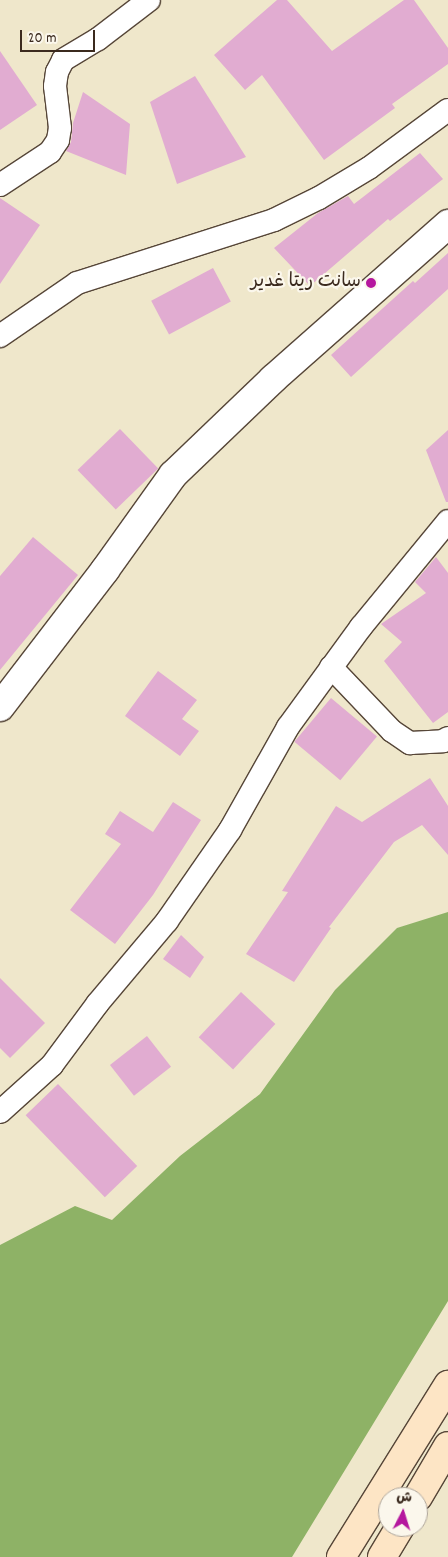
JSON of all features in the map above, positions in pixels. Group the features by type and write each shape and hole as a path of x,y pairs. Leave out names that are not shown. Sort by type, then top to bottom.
{"main road":[{"path":"342,1557 448,1385"},
{"path":"424,1487 448,1446"},
{"path":"382,1557 394,1537"}],"street":[{"path":"0,185 50,152 58,140 60,128 55,86 57,72 63,60 98,39 149,0"},
{"path":"0,336 77,283 274,220 319,198 369,168 448,110"},
{"path":"0,707 105,570 173,475 287,367 448,224"},
{"path":"0,1112 52,1064 98,1003 167,921 230,830 288,727 361,627 448,521"},
{"path":"331,667 392,731 410,743 443,741 448,738"}],"green space":[{"path":"448,912 448,1301 292,1557 0,1557 0,1245 75,1206 112,1220 180,1156 260,1094 335,990 397,928"}],"building":[{"path":"277,0 287,0 332,51 404,0 414,0 448,48 448,64 392,104 395,108 324,160 262,75 245,90 214,55"},
{"path":"0,51 37,105 0,130"},
{"path":"195,76 246,157 177,184 150,102"},
{"path":"83,92 130,124 126,175 66,151 71,142 73,123"},
{"path":"420,153 443,179 390,221 388,219 310,286 274,248 318,213 348,196 354,204"},
{"path":"0,198 40,225 0,284"},
{"path":"448,253 448,289 351,377 331,355 413,281 415,283"},
{"path":"213,268 231,302 169,334 151,301"},
{"path":"120,429 158,469 116,510 78,470"},
{"path":"448,430 448,502 446,502 426,450"},
{"path":"33,537 78,575 0,670 0,576"},
{"path":"436,557 448,573 448,712 433,723 384,661 402,642 381,624 426,593 415,582"},
{"path":"158,671 197,700 182,719 199,731 180,756 125,716"},
{"path":"331,698 377,737 340,780 294,742"},
{"path":"430,778 448,806 448,855 422,825 394,842 329,927 331,928 294,982 246,954 288,892 282,891 336,806 362,822"},
{"path":"173,802 201,820 153,895 115,944 70,910 121,844 105,834 120,811 153,832"},
{"path":"181,935 204,957 190,978 163,959"},
{"path":"0,978 45,1023 10,1058 0,1048"},
{"path":"241,992 275,1024 233,1069 199,1037"},
{"path":"147,1036 171,1067 134,1096 110,1065"},
{"path":"58,1084 137,1166 105,1197 26,1115"}],"place":[{"name":"سانت ريتا غدير","path":"371,283"}]}
